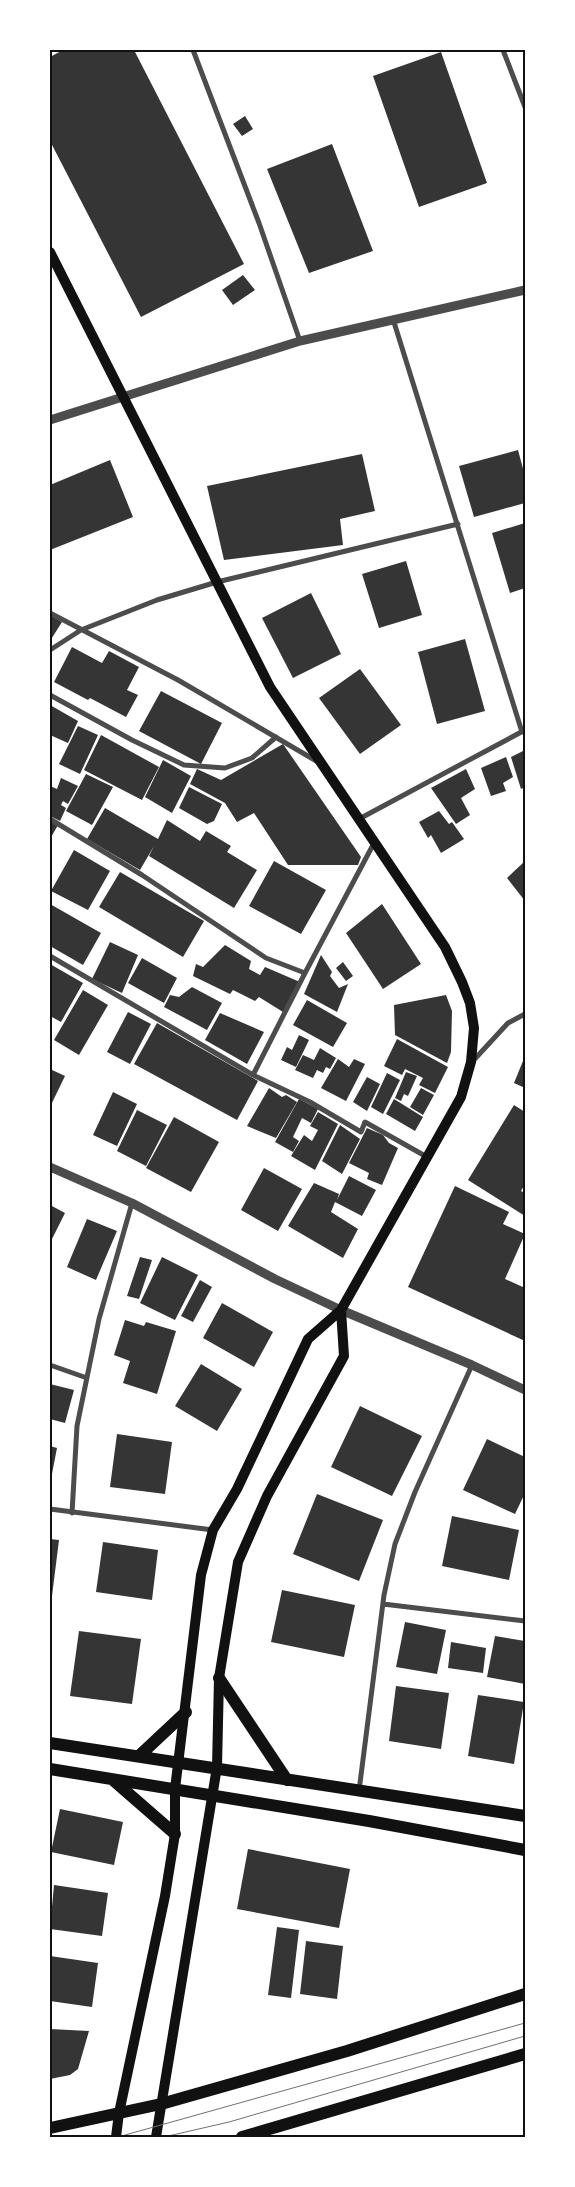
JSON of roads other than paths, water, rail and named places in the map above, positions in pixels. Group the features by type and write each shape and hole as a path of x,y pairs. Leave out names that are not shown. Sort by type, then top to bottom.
{"main road":[{"path":"50,252 270,688 445,946 470,1002 474,1028 472,1062 461,1097 341,1310 308,1339 237,1489 213,1530 201,1575 180,1762 175,1789 175,1834 165,1896 119,2114 116,2137"},
{"path":"156,2137 217,1768 220,1678 238,1562 267,1496 344,1356 341,1310"},
{"path":"220,1678 287,1780"},
{"path":"139,1756 186,1712"},
{"path":"50,1743 525,1816"},
{"path":"50,1769 369,1820 525,1850"},
{"path":"113,1780 175,1834"},
{"path":"50,2128 161,2104 347,2051 525,1994"},
{"path":"242,2137 525,2054"}],"street":[{"path":"194,50 259,223 300,341"},
{"path":"503,50 525,107"},
{"path":"50,420 300,341 525,290"},
{"path":"358,819 523,731 393,319"},
{"path":"50,650 82,630 157,600 217,582 458,524"},
{"path":"50,613 178,680 321,764"},
{"path":"50,695 184,765 225,768 252,758 276,737"},
{"path":"50,819 142,875 266,958 305,973"},
{"path":"253,1074 374,843"},
{"path":"50,956 253,1074 310,1102 360,1132 365,1122 427,1157"},
{"path":"472,1062 508,1023 525,1014"},
{"path":"50,1167 132,1203 275,1278 341,1310 472,1365 525,1390"},
{"path":"72,1513 77,1426 99,1319 132,1203"},
{"path":"50,1365 87,1378"},
{"path":"359,1791 383,1604 395,1544 415,1492 472,1365"},
{"path":"50,1509 213,1530"},
{"path":"383,1604 524,1619"}],"tram line":[{"path":"118,2137 525,2023"},
{"path":"164,2137 229,2122 525,2036"}]}
